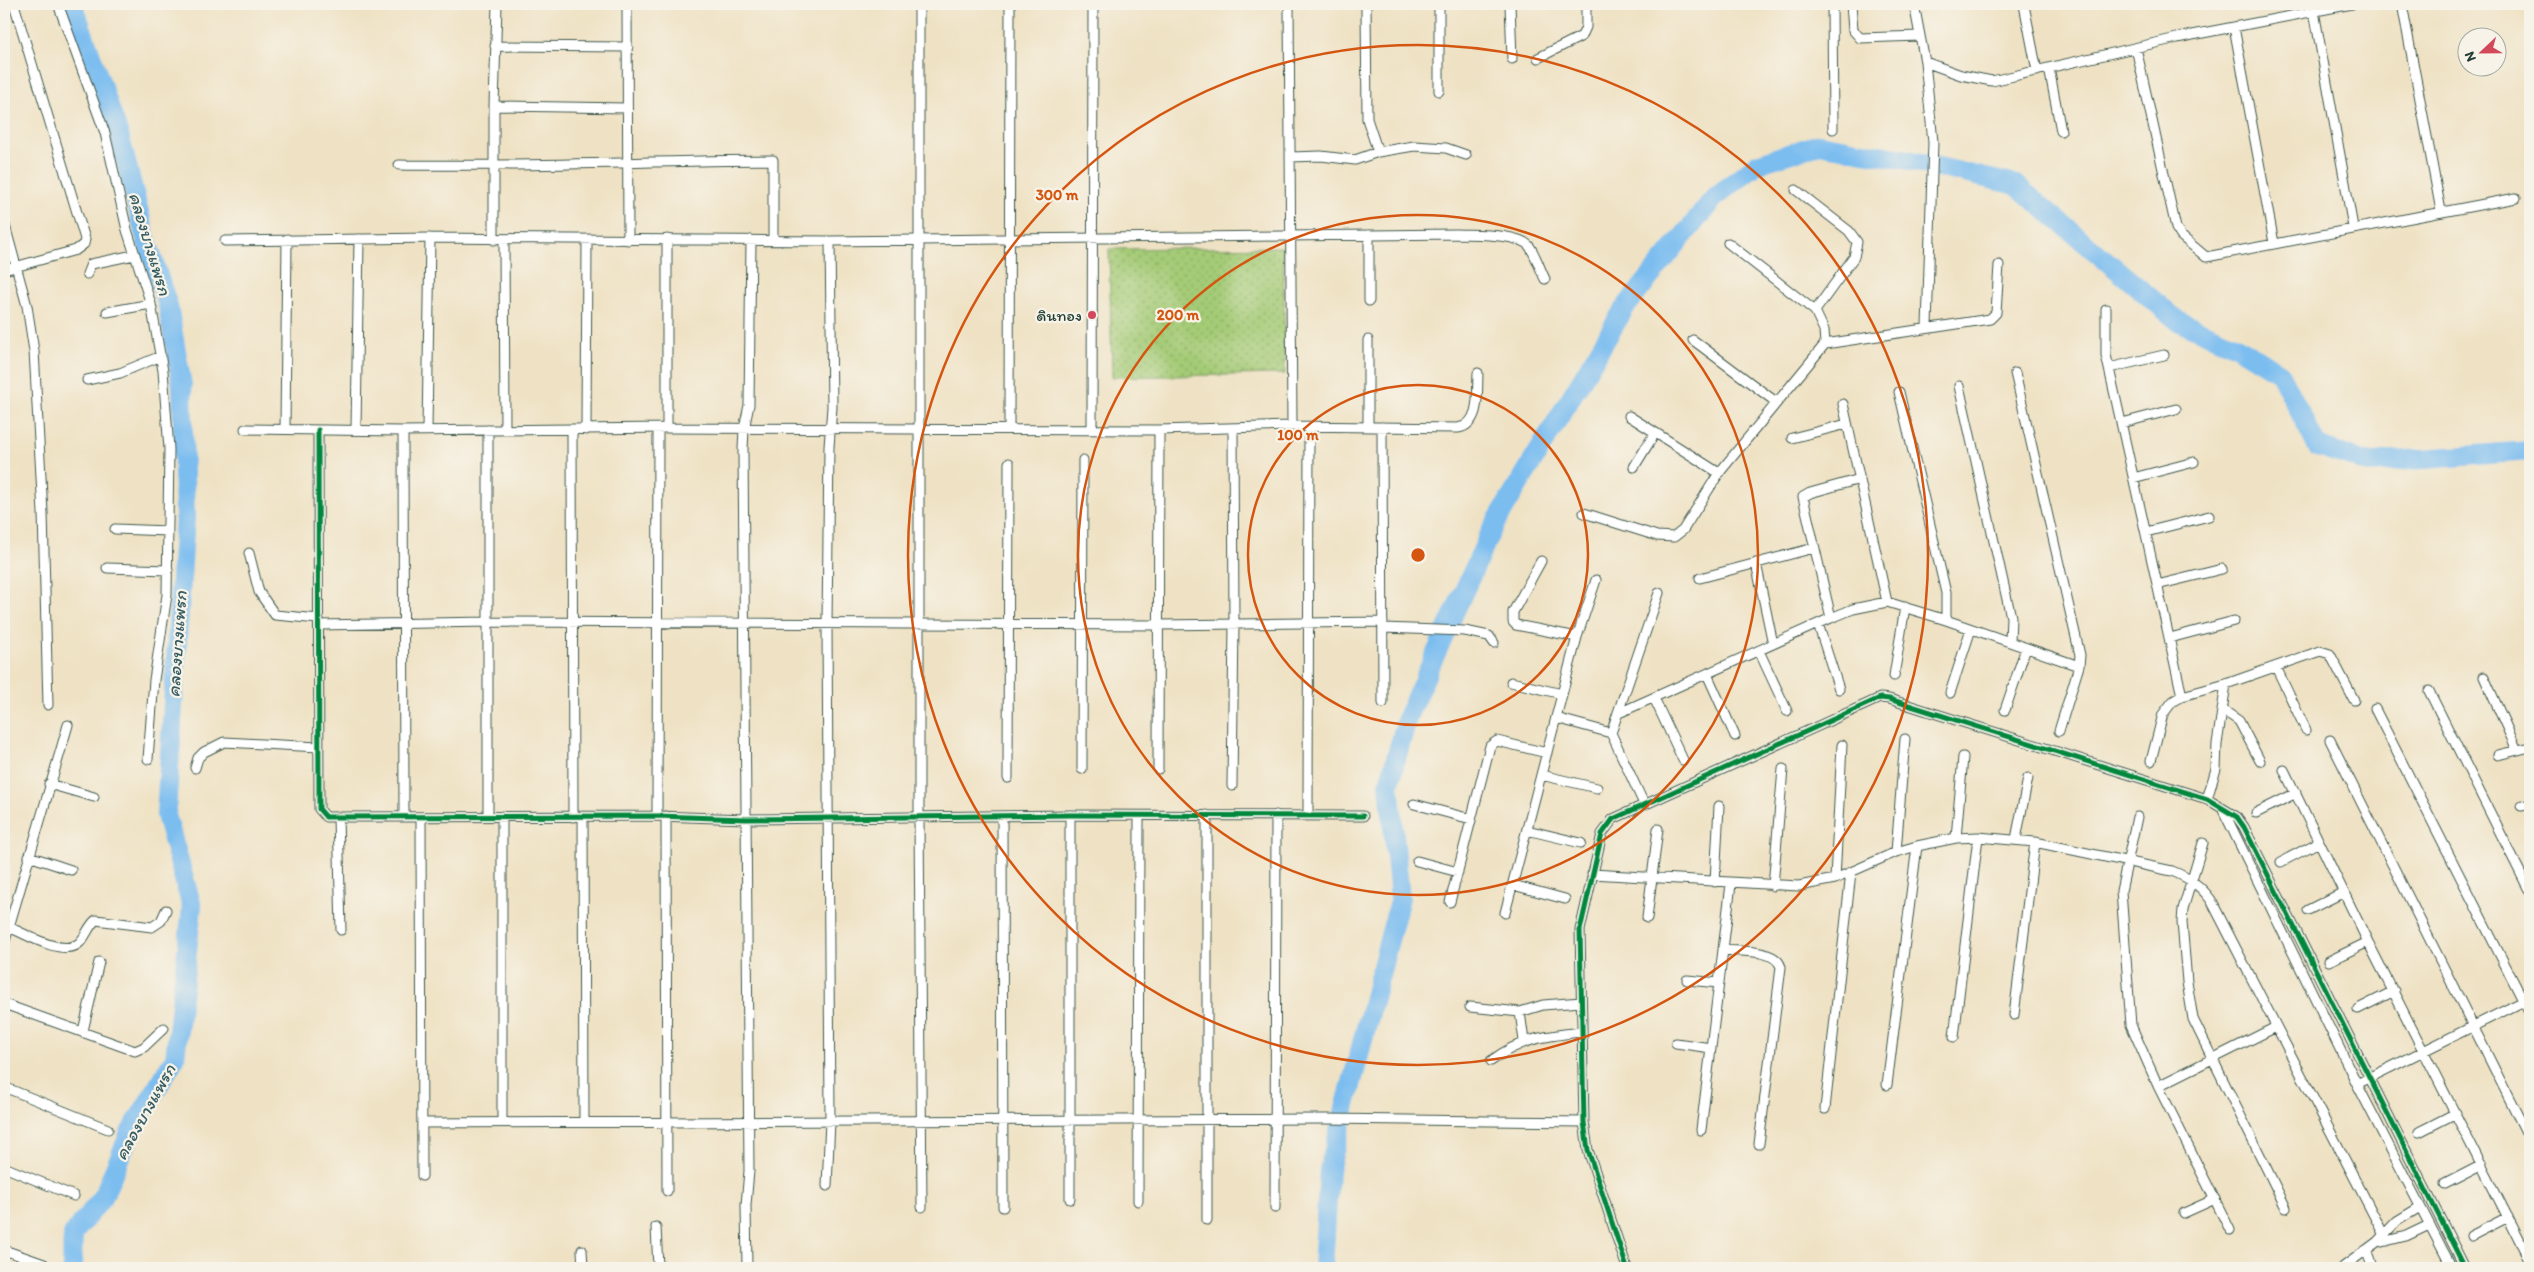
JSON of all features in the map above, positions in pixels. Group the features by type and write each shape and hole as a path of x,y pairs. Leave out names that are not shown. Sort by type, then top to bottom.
{"street":[{"path":"4,270 76,250 84,244 85,239 14,4"},
{"path":"58,4 105,133 134,255 151,304 161,356 169,449 168,570 167,595 154,680 148,759"},
{"path":"494,240 493,167 497,4"},
{"path":"627,4 628,240"},
{"path":"919,4 921,240 919,817 922,1207"},
{"path":"1009,429 1010,4"},
{"path":"1092,430 1093,4"},
{"path":"1289,4 1292,426"},
{"path":"1366,4 1367,119 1378,152"},
{"path":"1439,4 1439,91"},
{"path":"1510,4 1512,59"},
{"path":"1538,58 1582,36 1586,27 1586,4"},
{"path":"1832,4 1833,129"},
{"path":"1850,4 1853,30 1860,38 1920,36"},
{"path":"1914,4 1925,62 1933,142 1927,328"},
{"path":"2024,4 2038,70"},
{"path":"1925,62 1961,75 1992,81 2234,27 2352,4"},
{"path":"2402,4 2441,211"},
{"path":"2314,11 2353,227"},
{"path":"2234,27 2274,243"},
{"path":"495,46 628,47"},
{"path":"2136,48 2173,218 2181,236 2206,257 2353,227 2516,198"},
{"path":"2049,68 2060,131"},
{"path":"494,106 627,108"},
{"path":"1290,157 1321,156 1355,160 1378,152 1414,146 1446,148 1466,155"},
{"path":"399,165 493,167 628,162 773,160 773,240"},
{"path":"1796,190 1849,231 1857,242 1854,257 1815,311"},
{"path":"4,222 17,266 34,351 39,421 48,705"},
{"path":"225,241 430,238 494,240 667,239 830,241 1457,234 1513,238 1529,245 1545,279"},
{"path":"1369,235 1369,301"},
{"path":"427,430 430,238"},
{"path":"285,429 287,239"},
{"path":"356,430 359,239"},
{"path":"667,239 658,625 667,1191"},
{"path":"504,240 505,429"},
{"path":"586,430 587,240"},
{"path":"747,1268 748,1121 743,624 744,429 749,405 751,240"},
{"path":"827,1186 830,1121 830,818 827,625 831,429 830,241"},
{"path":"1728,243 1815,311 1824,330 1825,344"},
{"path":"87,274 91,264 98,261 134,255"},
{"path":"1584,513 1657,536 1674,537 1683,530 1719,473 1825,344 1986,321 1994,317 1996,313 2000,265"},
{"path":"107,312 151,304"},
{"path":"2106,309 2105,347 2109,368 2182,696"},
{"path":"1368,340 1368,427"},
{"path":"1693,340 1776,402"},
{"path":"2109,368 2164,355"},
{"path":"88,380 120,373 161,356"},
{"path":"245,429 403,431 505,429 1159,430 1292,426 1462,428 1474,416 1478,373"},
{"path":"2014,373 2080,655 2079,666 2059,731"},
{"path":"1959,386 2011,618 2010,642"},
{"path":"1899,392 1946,593 1946,620"},
{"path":"1843,404 1887,602"},
{"path":"2122,423 2176,409"},
{"path":"1629,416 1719,473"},
{"path":"1792,438 1847,424"},
{"path":"1308,814 1310,622 1309,427"},
{"path":"1382,427 1383,703"},
{"path":"1232,786 1234,624 1233,429"},
{"path":"318,430 319,809 326,817 488,815 572,817 662,816 746,819 1276,814 1363,816"},
{"path":"488,430 488,815"},
{"path":"572,430 572,817"},
{"path":"1158,769 1159,430"},
{"path":"403,431 404,817"},
{"path":"1634,467 1655,433"},
{"path":"1082,769 1084,624 1083,460"},
{"path":"2134,478 2194,462"},
{"path":"1008,778 1009,463"},
{"path":"1831,618 1803,498 1810,493 1860,479"},
{"path":"2146,532 2209,516"},
{"path":"115,529 168,531"},
{"path":"1700,578 1814,548"},
{"path":"249,553 259,592 275,615 319,622 403,625 488,622 658,625 1158,625 1310,622 1466,631 1489,636 1494,643"},
{"path":"1540,561 1513,612 1512,622 1516,625 1577,637"},
{"path":"1756,564 1773,644"},
{"path":"107,568 168,570"},
{"path":"2157,585 2222,569"},
{"path":"1506,913 1577,637 1596,580"},
{"path":"1644,804 1611,733 1659,593"},
{"path":"1619,713 1831,618 1853,609 1887,602 1946,620 2079,666"},
{"path":"1894,676 1905,607"},
{"path":"2170,638 2234,621"},
{"path":"1818,624 1840,689"},
{"path":"1950,692 1972,629"},
{"path":"2005,710 2026,648"},
{"path":"1759,651 1787,711"},
{"path":"2150,761 2163,714 2167,706 2182,696 2226,684 2320,651 2327,652 2354,700"},
{"path":"2276,667 2306,730"},
{"path":"1707,674 1735,736"},
{"path":"2484,677 2517,750"},
{"path":"1511,682 1562,694"},
{"path":"2207,799 2216,769 2217,744 2226,684"},
{"path":"2429,691 2526,874 2530,892"},
{"path":"1654,698 1683,760"},
{"path":"1627,1268 1588,1150 1584,1122 1580,930 1592,874 1607,825 1613,819 1644,804 1880,698 1889,699 2207,799 2222,810 2237,817 2244,826 2465,1268"},
{"path":"2375,709 2527,1000 2530,1014"},
{"path":"2223,710 2238,721 2260,761"},
{"path":"1556,718 1611,733"},
{"path":"4,944 49,784 68,725"},
{"path":"1896,852 1904,739"},
{"path":"2330,740 2530,1140"},
{"path":"195,768 198,758 204,752 224,742 319,747"},
{"path":"1450,902 1492,743 1500,742 1547,753"},
{"path":"1835,879 1842,745"},
{"path":"2498,755 2530,747"},
{"path":"1956,838 1963,757"},
{"path":"1773,886 1783,769"},
{"path":"2284,770 2368,942 2530,1262"},
{"path":"1541,775 1597,788"},
{"path":"2016,839 2028,778"},
{"path":"49,784 94,797"},
{"path":"2256,813 2296,793"},
{"path":"1414,804 1471,819"},
{"path":"1715,882 1719,806"},
{"path":"2222,810 2357,1084 2452,1268"},
{"path":"1275,1208 1276,814"},
{"path":"502,816 502,1122"},
{"path":"1002,816 1003,1207"},
{"path":"1070,816 1070,1199"},
{"path":"1138,1201 1139,816"},
{"path":"1207,1220 1208,816"},
{"path":"338,817 341,930"},
{"path":"421,817 422,1176"},
{"path":"583,817 584,1122"},
{"path":"2137,817 2126,861 2122,891 2129,1014 2134,1032 2158,1086 2230,1230"},
{"path":"1647,918 1658,829"},
{"path":"1527,830 1582,843"},
{"path":"1592,874 1731,884 1799,886 1835,879 1896,852 1916,846 1956,838 1978,837 2016,839 2102,855 2172,871 2192,880 2203,888 2211,900 2385,1238"},
{"path":"1954,1037 1978,837"},
{"path":"2014,1015 2035,842"},
{"path":"2280,862 2319,842"},
{"path":"2203,843 2182,922 2187,982 2193,1019 2286,1208"},
{"path":"1887,1085 1916,846"},
{"path":"29,856 71,870"},
{"path":"1416,861 1458,872"},
{"path":"1825,1109 1852,872"},
{"path":"1513,884 1565,899"},
{"path":"1701,1130 1731,884"},
{"path":"2308,910 2344,892"},
{"path":"9,927 55,946 69,948 83,939 96,920 152,927 161,921 166,910"},
{"path":"2329,961 2368,942"},
{"path":"1723,950 1771,955 1780,962 1781,967 1759,1144"},
{"path":"83,1031 99,962"},
{"path":"1687,980 1719,983"},
{"path":"2358,1009 2394,991"},
{"path":"2357,1084 2527,1000"},
{"path":"1470,1008 1520,1012 1543,1005 1581,1002"},
{"path":"4,1004 135,1051 144,1047 164,1028"},
{"path":"1520,1012 1524,1041"},
{"path":"2158,1086 2276,1027"},
{"path":"1491,1061 1505,1051 1535,1037 1582,1032"},
{"path":"1676,1043 1711,1048"},
{"path":"4,1088 108,1129"},
{"path":"2419,1132 2456,1113"},
{"path":"422,1123 1004,1120 1274,1121 1325,1119 1584,1122"},
{"path":"2445,1184 2482,1166"},
{"path":"4,1167 74,1196"},
{"path":"2184,1213 2215,1199"},
{"path":"2385,1238 2397,1222 2420,1207"},
{"path":"2342,1268 2377,1242 2428,1221 2436,1212"},
{"path":"2471,1236 2508,1217"},
{"path":"656,1227 658,1268"},
{"path":"582,1250 583,1268"},
{"path":"2366,1250 2373,1268"},
{"path":"4,1251 44,1264"}],"green space":[{"path":"1283,247 1285,374 1112,377 1109,249"}],"waterway":[{"name":"คลองบางแพรก","path":"72,1268 73,1234 103,1197 130,1133 175,1058 192,907 166,815 185,517 182,385 168,306 146,239 119,135 73,4"},
{"path":"1323,1268 1329,1170 1400,898 1389,784 1408,715 1492,529 1624,309 1715,197 1757,164 1819,144 1908,160 2016,185 2178,321 2236,346 2280,373 2317,446 2369,463 2530,451"}],"cycle path":[{"path":"318,430 319,809 326,817 657,816 746,819 1070,815 1363,816"},
{"path":"1627,1268 1588,1150 1584,1122 1580,930 1602,834 1613,819 1880,698 1889,699 2207,799 2237,817 2244,827 2465,1268"}],"place":[{"name":"ดินทอง","path":"1092,315"}]}
